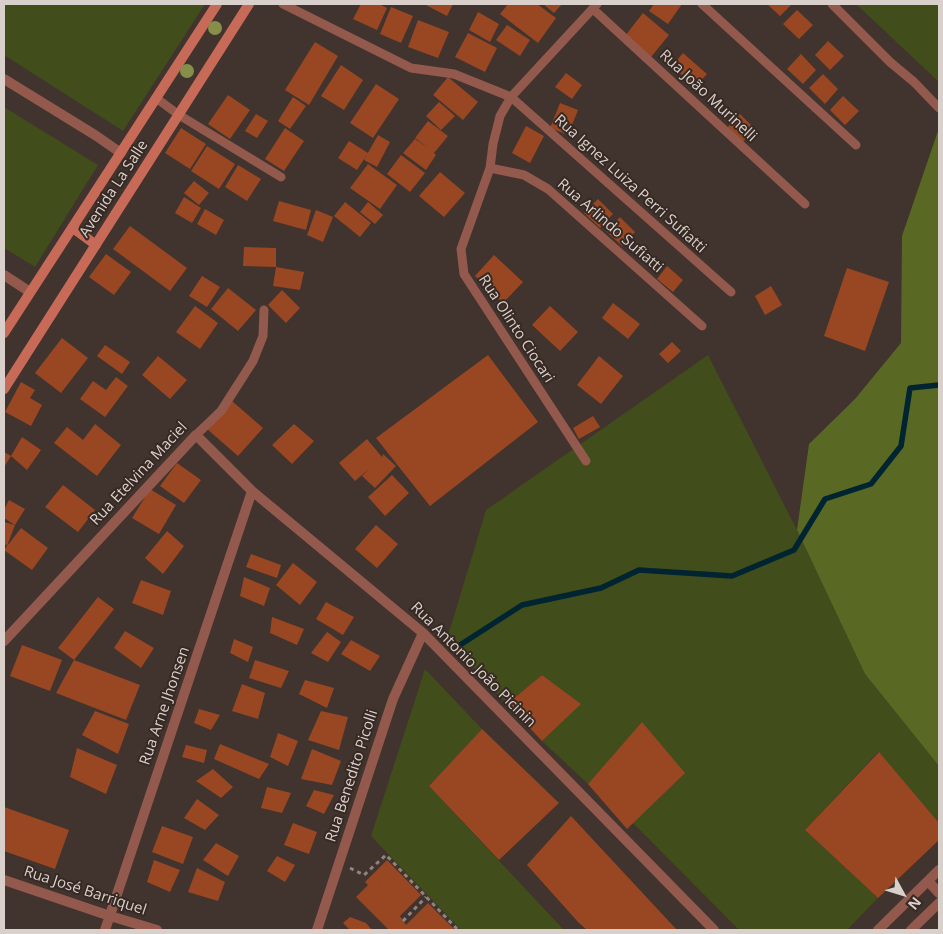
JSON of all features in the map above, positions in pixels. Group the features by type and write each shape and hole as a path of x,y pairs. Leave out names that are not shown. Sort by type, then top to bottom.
{"main road":[{"name":"Avenida La Salle","path":"4,333 217,4"},
{"name":"Avenida La Salle","path":"4,389 249,4"},
{"path":"73,228 96,245"}],"street":[{"path":"4,79 121,153"},
{"path":"4,275 30,292"},
{"name":"Rua Antonio João Picinin","path":"196,435 252,490 423,633 714,930"},
{"name":"Rua Etelvina Maciel","path":"4,641 196,435"},
{"name":"Rua Arne Jhonsen","path":"105,930 252,490"},
{"name":"Rua Benedito Picolli","path":"317,930 393,698 423,633"},
{"path":"878,930 939,870"},
{"name":"Rua José Barriquel","path":"4,880 157,930"},
{"path":"928,881 939,893"},
{"path":"911,930 939,903"}],"lane":[{"name":"Rua Ignez Luiza Perri Sufiatti","path":"283,4 411,68 454,74 511,97 731,292"},
{"path":"702,4 856,145"},
{"path":"832,4 939,108"},
{"name":"Rua Olinto Ciocari","path":"586,461 464,274 461,249 490,168 493,144 500,116 511,97 595,6"},
{"name":"Rua João Murinelli","path":"595,6 805,204"},
{"path":"156,98 179,115 281,177"},
{"name":"Rua Arlindo Sufiatti","path":"490,168 524,175 548,189 702,326"},
{"name":"Rua Etelvina Maciel","path":"196,435 221,411 253,361 263,336 264,310"}],"path":[{"path":"340,862 364,874 386,855 458,930"},
{"path":"403,921 426,897"}],"green space":[{"path":"4,4 205,4 123,131 4,55"},
{"path":"856,4 939,4 939,82"},
{"path":"4,107 98,165 35,267 4,248"},
{"path":"939,128 939,766 865,674 797,530 809,444 855,399 901,343 902,236"},
{"path":"708,355 797,530 865,674 939,766 939,823 878,752 805,830 878,898 847,930 739,930 633,823 642,723 588,784 542,741 580,704 542,675 507,704 447,639 486,510"},
{"path":"425,669 482,729 429,786 564,930 461,930 371,836"}],"building":[{"path":"361,4 379,4 387,8 377,30 353,19"},
{"path":"424,4 453,4 447,16"},
{"path":"508,4 537,4 556,18 538,43 500,14"},
{"path":"543,4 562,4 554,13"},
{"path":"654,4 682,4 668,24 649,11"},
{"path":"767,4 792,4 780,16"},
{"path":"391,7 413,16 401,43 380,34"},
{"path":"797,10 813,25 799,39 783,24"},
{"path":"478,12 499,24 490,42 469,30"},
{"path":"643,13 669,35 651,57 625,36"},
{"path":"418,20 449,32 438,58 408,47"},
{"path":"507,25 530,40 520,56 496,40"},
{"path":"468,33 497,48 485,72 455,57"},
{"path":"828,41 844,56 830,70 815,55"},
{"path":"315,42 338,56 309,105 285,90"},
{"path":"683,53 707,74 695,87 672,66"},
{"path":"801,54 816,70 803,84 787,69"},
{"path":"341,65 363,80 344,110 321,96"},
{"path":"566,73 582,85 572,99 555,87"},
{"path":"823,74 838,89 825,104 809,88"},
{"path":"448,77 478,102 463,120 433,95"},
{"path":"376,84 399,99 373,138 350,123"},
{"path":"228,95 250,110 230,139 208,124"},
{"path":"843,96 859,111 845,125 830,110"},
{"path":"293,97 306,106 290,129 278,121"},
{"path":"439,102 455,116 441,130 426,116"},
{"path":"560,103 578,110 568,135 550,128"},
{"path":"256,114 268,121 257,138 245,131"},
{"path":"740,114 755,129 742,143 727,128"},
{"path":"428,121 448,136 434,153 436,155 426,170 403,153 415,139 428,148 415,138"},
{"path":"526,126 544,136 530,163 512,153"},
{"path":"181,128 206,144 190,169 165,153"},
{"path":"285,128 304,141 284,171 265,159"},
{"path":"378,135 390,142 377,167 364,160"},
{"path":"349,141 368,153 357,170 338,158"},
{"path":"207,146 235,164 219,189 191,171"},
{"path":"401,155 425,173 410,192 387,174"},
{"path":"368,164 397,185 380,209 350,188"},
{"path":"238,165 261,179 247,201 225,187"},
{"path":"440,172 465,193 444,217 419,196"},
{"path":"194,181 209,193 199,205 184,193"},
{"path":"184,197 201,208 192,223 175,213"},
{"path":"598,199 613,214 600,228 584,213"},
{"path":"279,201 311,210 306,230 273,221"},
{"path":"345,202 371,223 360,237 334,216"},
{"path":"368,202 383,215 375,224 360,212"},
{"path":"205,209 224,220 216,235 197,224"},
{"path":"316,210 333,217 323,242 307,235"},
{"path":"620,217 635,232 622,246 606,231"},
{"path":"130,226 187,268 170,291 113,249"},
{"path":"244,247 276,248 276,267 243,266"},
{"path":"106,254 131,272 114,295 89,277"},
{"path":"494,255 523,282 503,303 475,276"},
{"path":"667,266 683,280 673,292 657,279"},
{"path":"276,267 304,272 300,290 273,286"},
{"path":"847,268 889,282 865,351 824,336"},
{"path":"202,276 220,287 207,307 189,296"},
{"path":"771,286 782,305 765,315 755,296"},
{"path":"228,288 256,310 238,331 211,309"},
{"path":"282,290 300,308 286,323 268,305"},
{"path":"613,303 640,324 628,339 602,318"},
{"path":"195,306 218,323 200,349 176,332"},
{"path":"550,306 578,332 560,351 532,325"},
{"path":"62,338 88,358 61,393 35,373"},
{"path":"672,342 681,351 668,363 659,354"},
{"path":"105,345 130,362 122,374 97,356"},
{"path":"488,355 538,422 430,506 376,438"},
{"path":"158,356 187,380 170,399 142,375"},
{"path":"599,356 623,376 601,404 577,385"},
{"path":"116,377 128,386 105,417 80,399 93,381 106,390"},
{"path":"21,382 35,390 30,398 42,405 31,426 5,412"},
{"path":"232,401 263,428 238,456 207,429"},
{"path":"593,416 600,427 579,439 573,428"},
{"path":"95,424 121,445 97,476 54,443 67,427 83,440"},
{"path":"294,424 314,441 292,464 272,445"},
{"path":"22,437 41,450 27,470 11,456"},
{"path":"367,439 382,457 383,454 396,466 375,488 362,476 370,468 355,481 339,463"},
{"path":"4,452 11,456 4,467"},
{"path":"177,463 201,480 184,503 160,486"},
{"path":"392,475 409,493 385,516 368,497"},
{"path":"63,485 95,510 78,532 45,507"},
{"path":"150,489 176,505 159,534 132,518"},
{"path":"9,500 25,509 15,525 4,518 4,510"},
{"path":"4,522 15,525 7,546 4,543"},
{"path":"376,525 398,544 377,568 355,549"},
{"path":"21,528 48,548 32,570 4,550"},
{"path":"167,531 184,546 163,574 145,558"},
{"path":"251,554 281,565 277,578 246,567"},
{"path":"293,563 317,582 300,605 276,585"},
{"path":"244,577 270,588 264,606 240,596"},
{"path":"141,580 171,591 163,615 132,603"},
{"path":"98,597 114,609 74,660 58,648"},
{"path":"326,602 354,617 343,635 316,619"},
{"path":"272,617 304,629 297,645 270,633"},
{"path":"125,631 154,648 141,668 114,648"},
{"path":"327,632 341,642 328,662 311,653"},
{"path":"234,639 253,647 248,662 230,653"},
{"path":"351,640 380,656 370,671 341,654"},
{"path":"22,645 62,660 50,691 10,676"},
{"path":"74,660 140,685 126,720 56,693"},
{"path":"255,660 289,671 281,688 249,678"},
{"path":"542,675 581,704 542,741 507,704"},
{"path":"305,680 334,688 327,708 299,694"},
{"path":"242,684 265,693 258,719 232,711"},
{"path":"199,709 220,715 211,730 194,723"},
{"path":"95,711 129,724 118,754 82,735"},
{"path":"321,711 348,717 339,750 308,740"},
{"path":"642,722 685,773 627,829 588,784"},
{"path":"482,729 559,803 499,860 429,786"},
{"path":"278,733 298,741 288,766 270,757"},
{"path":"220,744 269,764 259,779 214,759"},
{"path":"186,745 207,750 204,763 182,757"},
{"path":"77,748 117,765 106,794 70,777"},
{"path":"312,749 341,761 332,785 301,779"},
{"path":"879,752 939,823 939,840 878,898 805,830"},
{"path":"213,769 233,787 221,798 196,781"},
{"path":"267,787 291,793 282,813 261,808"},
{"path":"314,790 334,795 324,814 306,806"},
{"path":"197,799 219,815 205,830 184,818"},
{"path":"4,807 69,830 55,869 4,851"},
{"path":"571,816 677,930 587,930 578,922 527,865"},
{"path":"293,823 317,832 309,854 284,845"},
{"path":"162,826 193,837 183,864 152,852"},
{"path":"216,843 239,856 228,876 203,860"},
{"path":"277,856 295,865 285,882 267,871"},
{"path":"154,860 180,870 170,892 147,882"},
{"path":"387,860 421,895 400,916 406,925 428,903 455,930 389,930 356,897 368,885 365,882"},
{"path":"197,868 225,882 218,901 188,892"},
{"path":"350,917 366,923 372,930 350,930 343,923"}],"waterway":[{"path":"460,645 522,605 601,588 639,570 732,576 794,550 825,499 871,484 901,446 910,388 939,385"}]}
